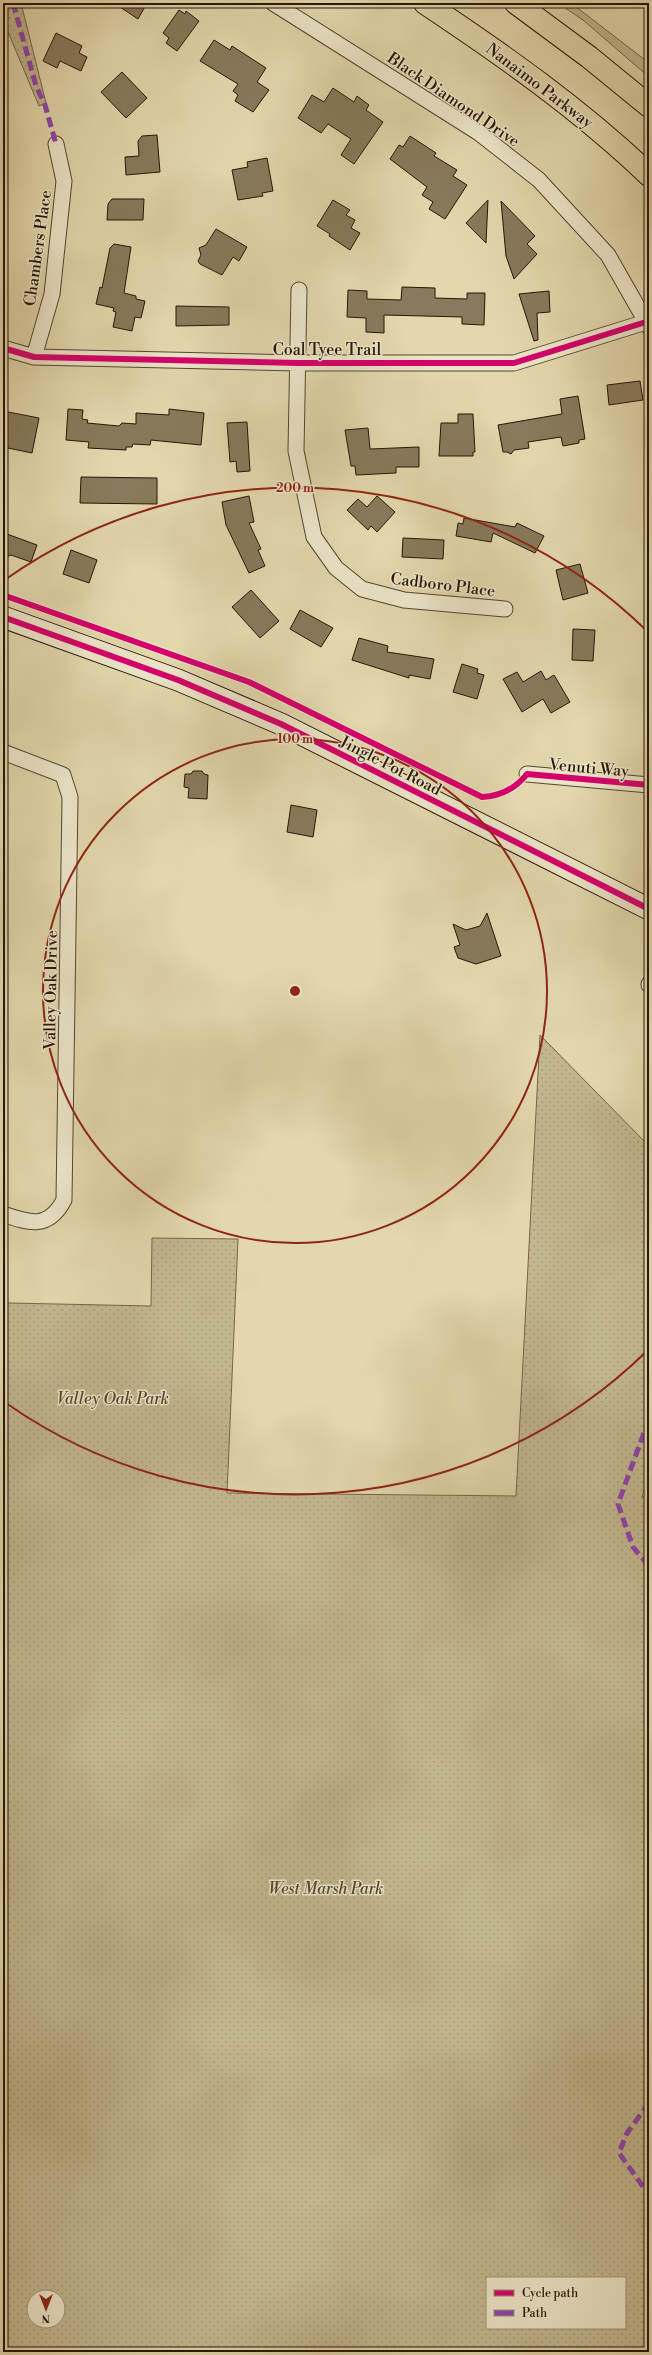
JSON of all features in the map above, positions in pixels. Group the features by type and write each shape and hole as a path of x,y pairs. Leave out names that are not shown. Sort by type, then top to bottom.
{"highway":[{"name":"Nanaimo Parkway","path":"425,3 541,85 590,123 649,175"},
{"path":"516,3 589,57 649,106"}],"main road":[{"name":"Jingle Pot Road","path":"3,616 171,677 233,702 649,909"}],"street":[{"name":"Black Diamond Drive","path":"273,3 479,133 539,180 608,255 648,324"},
{"name":"Chambers Place","path":"34,356 52,294 64,181 56,144"},
{"name":"Cadboro Place","path":"299,290 296,451 314,538 336,568 362,589 404,600 505,609"},
{"name":"Coal Tyee Trail","path":"3,348 34,356 298,363 514,363 648,324"},
{"name":"Valley Oak Drive","path":"3,752 63,775 70,796 64,1200 53,1215 42,1221 29,1222 3,1214"},
{"name":"Venuti Way","path":"527,774 649,785"}],"green space":[{"path":"3,3 21,3 46,103 39,106 3,20"},
{"path":"558,3 571,3 649,63 649,77 583,20"},
{"name":"West Marsh Park","path":"540,1035 649,1146 649,1477 642,1497 649,1497 649,2352 3,2352 3,1301 9,1303 151,1306 152,1238 238,1239 227,1493 516,1496"}],"building":[{"path":"114,3 147,3 138,19"},
{"path":"179,10 185,14 186,11 199,21 177,51 166,43 169,38 163,33"},
{"path":"56,33 82,46 79,53 87,57 81,71 60,61 57,68 43,61"},
{"path":"214,40 230,50 232,46 266,68 257,82 269,90 253,112 235,101 238,95 233,91 238,84 200,61"},
{"path":"122,72 147,98 126,118 101,92"},
{"path":"333,88 354,102 357,96 369,105 366,110 383,122 354,164 341,155 351,139 328,124 321,133 298,118 312,95 324,102"},
{"path":"157,135 160,172 126,175 125,157 139,156 138,141 142,136"},
{"path":"410,136 436,153 434,156 457,170 453,176 467,185 445,219 429,209 433,202 422,195 427,187 390,159 399,145 403,147"},
{"path":"267,158 273,191 262,193 263,196 238,200 232,170 248,167 247,162"},
{"path":"112,199 144,199 143,220 107,220 108,204"},
{"path":"333,200 350,210 346,215 355,220 351,228 360,233 350,250 317,226"},
{"path":"488,200 486,243 466,223"},
{"path":"501,201 535,236 527,244 537,254 514,279 506,256"},
{"path":"216,229 247,247 239,261 233,257 222,275 200,264 198,261 201,255 199,248 206,245"},
{"path":"114,244 131,247 124,293 136,296 136,299 145,301 141,318 135,317 132,331 113,327 116,312 113,311 114,308 96,304 100,287 102,288 110,248"},
{"path":"402,287 435,288 435,298 467,299 467,293 485,293 484,325 462,324 462,317 384,315 384,333 366,332 366,318 347,317 348,290 367,291 367,299 401,300"},
{"path":"549,291 550,312 537,313 538,340 534,341 519,294"},
{"path":"176,306 229,307 229,325 176,326"},
{"path":"640,381 643,400 609,405 607,385"},
{"path":"578,396 585,439 579,440 579,443 563,446 561,437 528,442 529,448 514,450 511,454 503,452 498,425 562,414 560,399"},
{"path":"68,409 83,410 82,419 88,420 87,423 119,426 122,423 136,424 136,413 169,415 169,409 204,413 201,445 151,440 150,445 133,444 132,447 126,447 126,450 88,448 89,442 66,440"},
{"path":"3,411 39,418 32,453 3,447"},
{"path":"458,414 473,414 475,452 473,452 473,456 439,456 441,423 458,423"},
{"path":"247,422 250,471 237,472 236,461 230,462 227,423"},
{"path":"368,428 370,449 419,447 419,467 396,467 396,473 356,475 355,466 351,466 345,430"},
{"path":"81,477 157,478 157,504 80,503"},
{"path":"249,496 254,522 249,523 261,549 258,550 265,566 249,573 226,525 222,502"},
{"path":"377,496 395,512 377,532 371,526 368,530 347,510 358,499 367,507"},
{"path":"464,518 515,527 517,523 544,536 535,553 493,533 491,542 456,536 458,523 463,524"},
{"path":"7,534 37,545 31,562 11,555 3,559 3,545"},
{"path":"403,538 444,540 443,559 402,557"},
{"path":"71,550 97,560 89,583 63,574"},
{"path":"580,564 588,593 563,600 556,570"},
{"path":"251,590 279,621 260,638 232,607"},
{"path":"300,610 333,628 321,647 290,629"},
{"path":"573,629 595,630 593,661 572,660"},
{"path":"359,638 388,646 387,652 434,659 430,679 409,675 409,678 352,660"},
{"path":"462,664 478,669 477,673 484,675 477,699 453,692"},
{"path":"541,671 546,680 554,675 570,702 551,713 543,699 522,712 503,679 517,672 523,682"},
{"path":"193,771 202,771 204,774 208,775 207,799 188,798 189,788 184,787 185,774 191,774"},
{"path":"291,805 317,810 313,837 287,832"},
{"path":"487,913 501,956 476,964 458,958 454,947 460,945 453,924 466,930 480,926"}],"marked path":[{"path":"13,3 36,86 45,105 56,144"},
{"path":"649,1419 618,1504 633,1547 649,1566"},
{"path":"649,2055 649,2079"},
{"path":"649,2103 627,2133 619,2153 649,2195"}],"cycle path":[{"path":"3,348 34,357 298,363 514,363 646,322"},
{"path":"3,595 249,682 482,797 495,795 513,787 527,774 649,785"},
{"path":"3,617 178,680 281,724 649,909"}],"park label":[{"name":"Valley Oak Park","path":"113,1398"}]}
